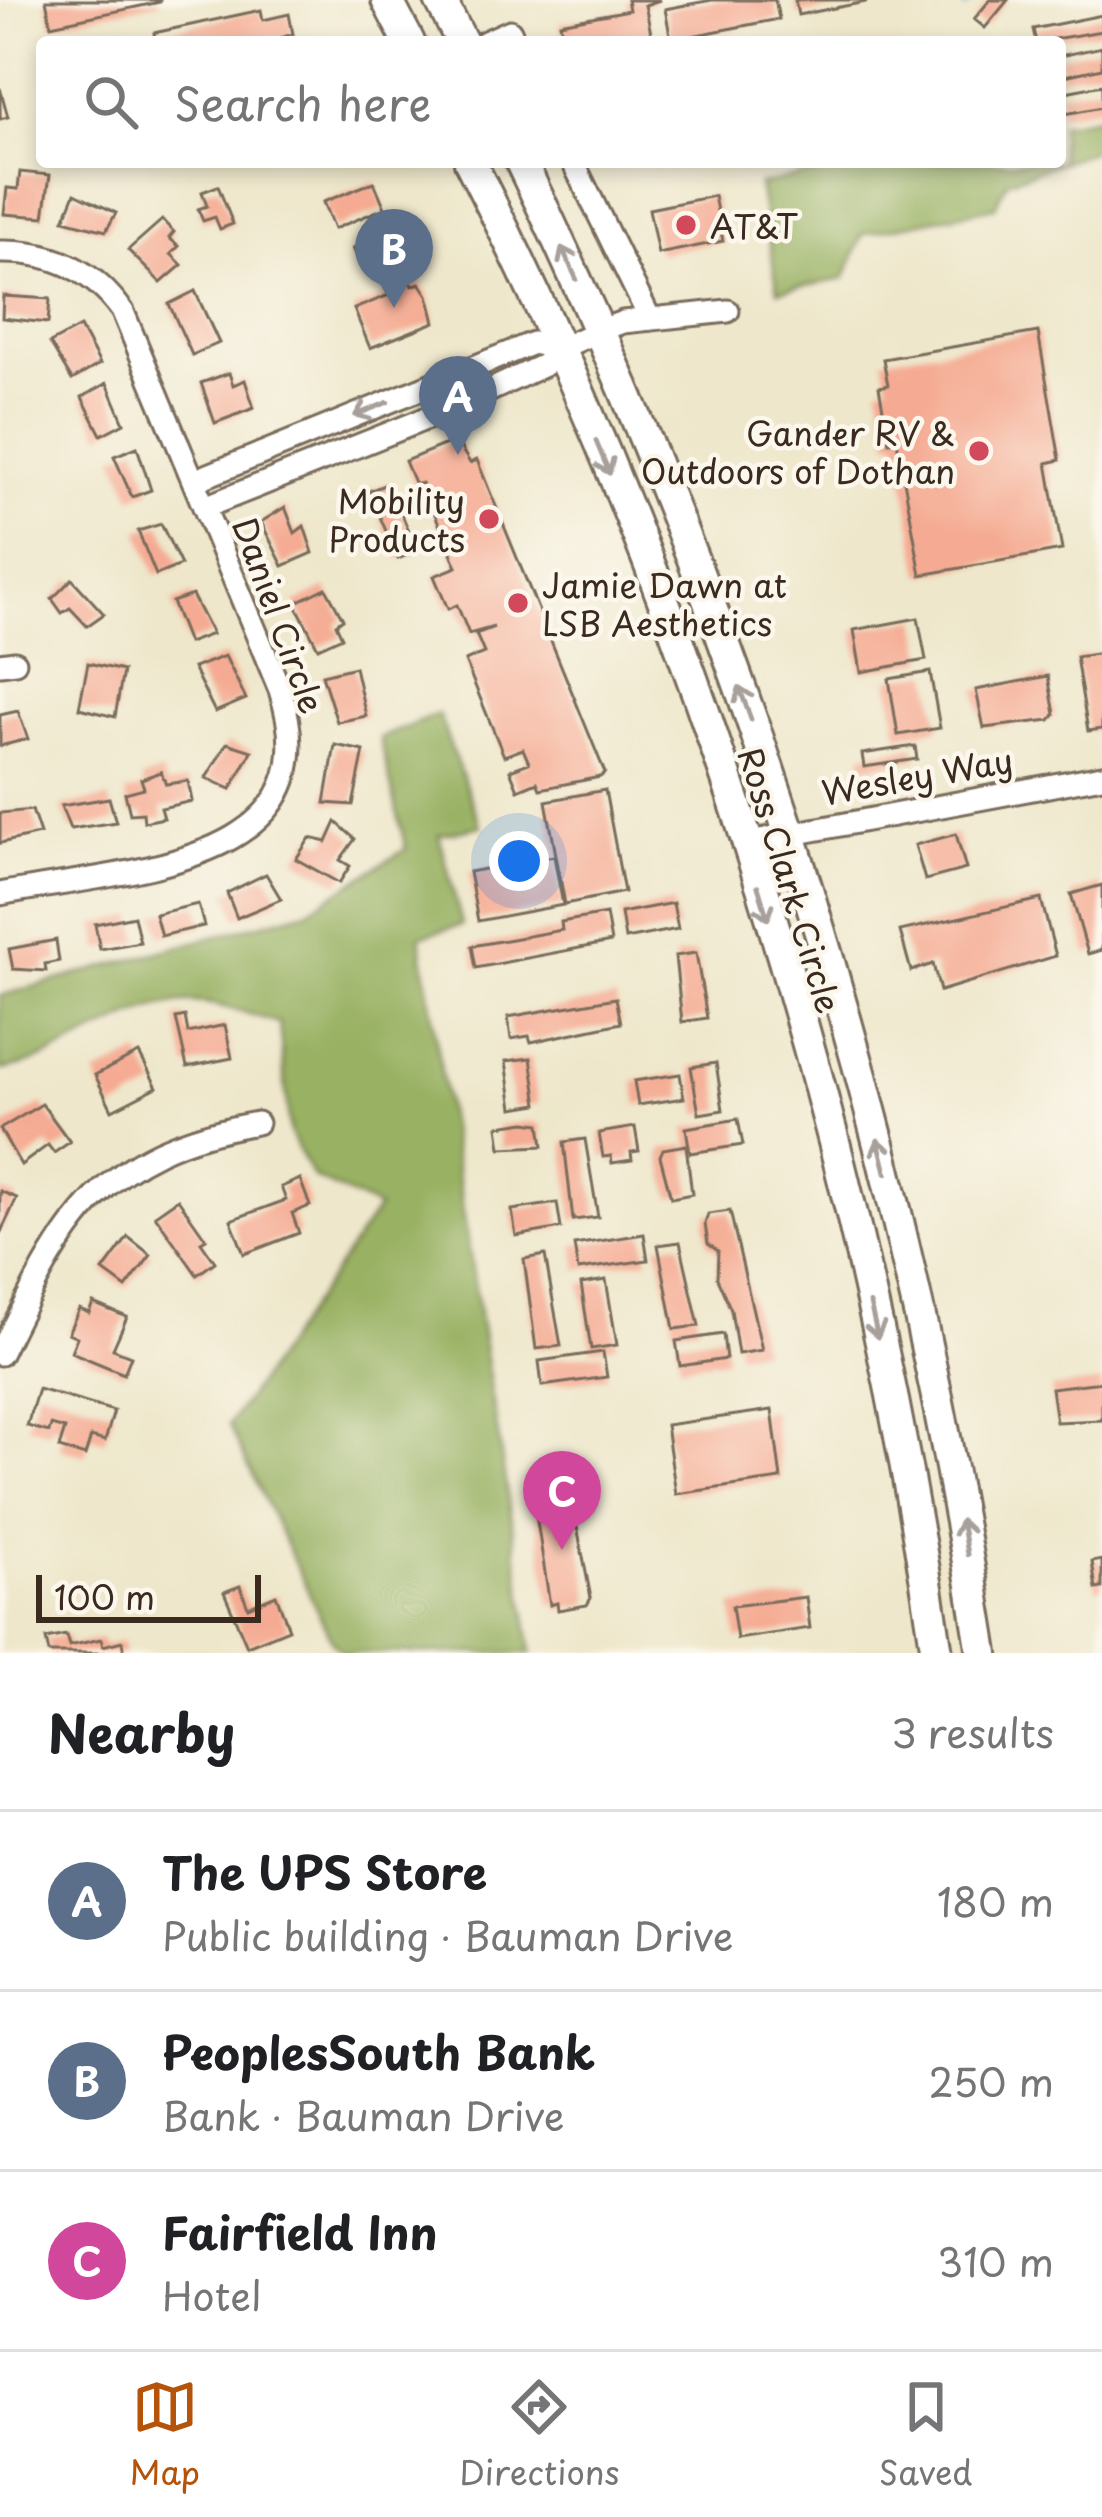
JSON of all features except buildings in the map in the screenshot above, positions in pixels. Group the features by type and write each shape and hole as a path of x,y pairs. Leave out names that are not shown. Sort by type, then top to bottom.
{"highway":[{"path":"387,0 406,36"},
{"path":"440,0 459,36"},
{"name":"Ross Clark Circle","path":"473,168 559,349 677,649 744,843 798,1018 881,1350 937,1653"},
{"name":"Ross Clark Circle","path":"524,168 601,330 695,561 791,831 865,1088 926,1338 983,1653"}],"street":[{"path":"576,168 650,319"},
{"name":"Daniel Circle","path":"0,252 60,260 86,274 114,299 132,329 286,707 291,748 283,788 260,821 225,844 0,894"},
{"path":"205,508 450,409 544,365 559,349 601,330 650,319 728,311"},
{"path":"194,481 533,343 559,349"},
{"name":"Wesley Way","path":"744,843 1102,776"},
{"path":"0,1354 52,1246 97,1193 172,1144 256,1123"}],"green space":[{"path":"1102,116 1102,148 1066,161 1066,123"},
{"path":"1044,168 1007,181 995,207 863,234 844,279 778,291 759,185 825,171"},
{"path":"438,714 481,826 439,835 462,925 420,936 532,1653 344,1653 332,1641 229,1425 378,1208 313,1177 290,1134 279,1023 206,1003 172,1003 24,1065 0,1070 0,996 307,911 406,849 380,738"}],"waterway":[{"path":"965,7 971,0"}],"place":[{"name":"AT&T","path":"686,225"},
{"name":"PeoplesSouth Bank","path":"394,308"},
{"name":"Gander RV & Outdoors of Dothan","path":"979,451"},
{"name":"The UPS Store","path":"458,455"},
{"name":"Mobility Products","path":"489,519"},
{"name":"Jamie Dawn at LSB Aesthetics","path":"518,603"},
{"name":"Fairfield Inn","path":"562,1550"}]}
